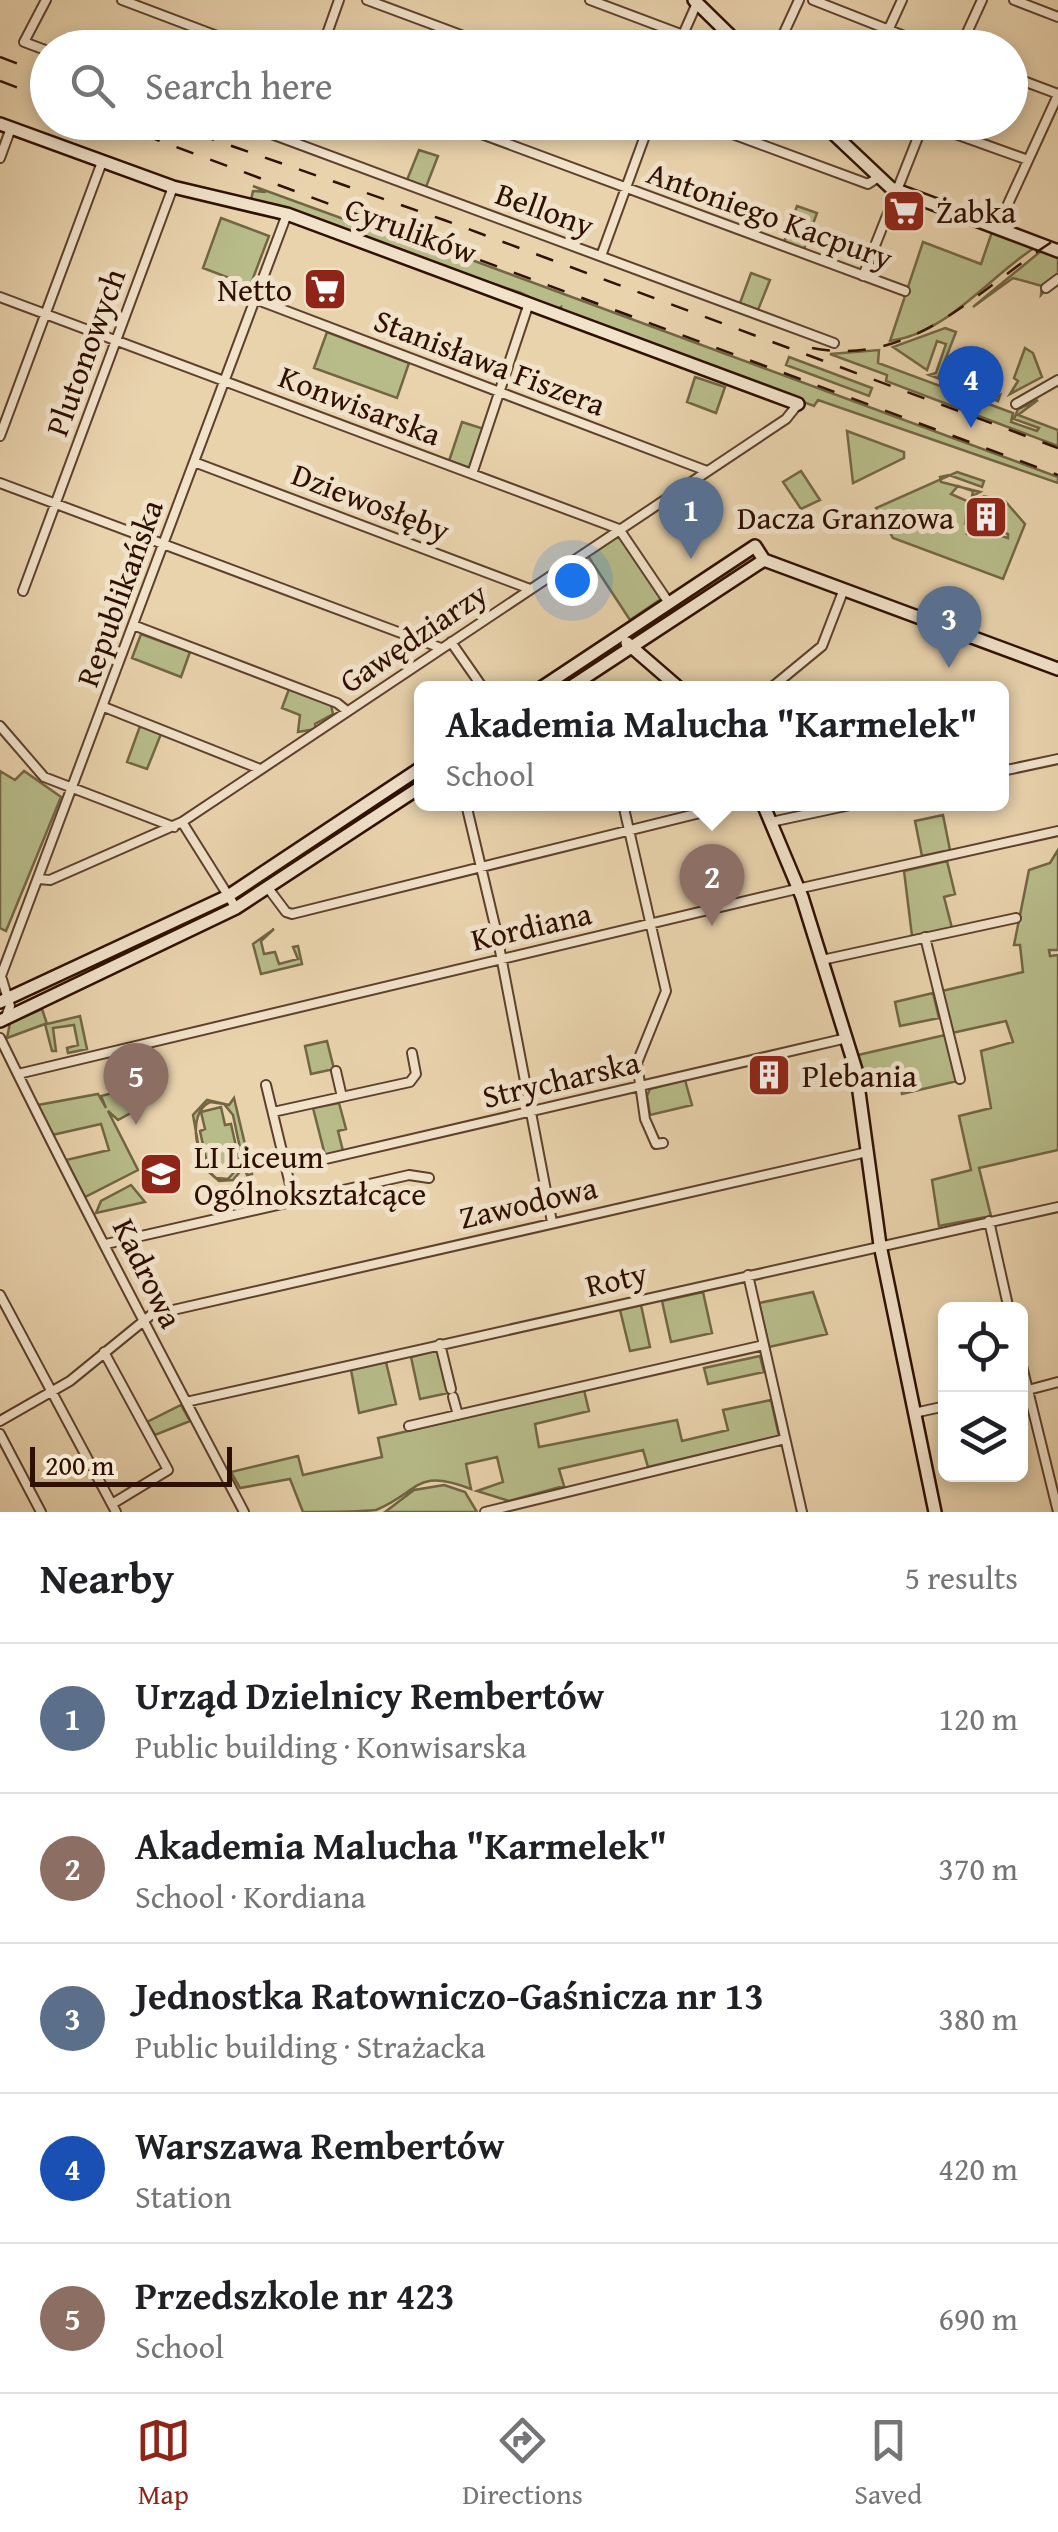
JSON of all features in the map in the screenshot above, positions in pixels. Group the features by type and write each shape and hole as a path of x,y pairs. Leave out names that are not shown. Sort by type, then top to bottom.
{"street":[{"path":"30,30 46,0"},
{"path":"122,0 201,30"},
{"path":"328,30 339,0"},
{"path":"366,0 447,30"},
{"path":"590,0 671,30"},
{"path":"785,30 799,0"},
{"path":"813,0 888,30 902,0"},
{"path":"968,30 982,0"},
{"path":"1014,0 1058,16"},
{"path":"684,30 696,1 725,30"},
{"path":"997,228 1058,94 1028,83"},
{"path":"0,158 6,126"},
{"name":"Cyrulików","path":"6,126 30,135"},
{"name":"Cyrulików","path":"43,140 173,186 287,214 798,404"},
{"name":"Bellony","path":"288,140 834,343"},
{"name":"Antoniego Kacpury","path":"498,140 905,291"},
{"path":"601,256 644,140"},
{"path":"749,140 868,184 878,178"},
{"path":"839,140 895,190 1058,251"},
{"path":"863,276 917,140"},
{"path":"972,140 1028,160"},
{"path":"0,436 102,162"},
{"name":"Plutonowych","path":"23,591 173,186"},
{"name":"Republikańska","path":"3,1004 1,976 287,214"},
{"path":"1046,288 1058,280"},
{"name":"Konwisarska","path":"0,297 619,530"},
{"name":"Stanisława Fiszera","path":"255,300 707,471"},
{"path":"472,474 529,303"},
{"path":"1016,404 1058,380"},
{"name":"Gawędziarzy","path":"39,879 50,880 178,824 786,419 798,404"},
{"name":"Dziewosłęby","path":"194,462 530,590"},
{"path":"0,483 441,648"},
{"path":"619,530 669,604"},
{"path":"552,681 755,546 764,560 1058,670"},
{"path":"580,681 764,560"},
{"path":"779,681 822,646 844,589"},
{"path":"133,626 342,705 347,711"},
{"path":"622,635 630,648 670,681"},
{"path":"451,642 478,681"},
{"path":"104,706 260,769"},
{"path":"0,726 38,773 72,790 178,824 236,908"},
{"path":"1009,770 1058,759"},
{"path":"3,1004 228,896 414,773"},
{"path":"3,1004 236,908 414,791"},
{"path":"468,811 502,959 552,1222"},
{"path":"625,811 667,995 638,1057 640,1088 651,1132 656,1144 663,1143"},
{"path":"268,888 286,912 292,914 705,811"},
{"path":"766,811 799,888 859,1082 880,1245 935,1512"},
{"path":"771,822 822,811"},
{"name":"Kordiana","path":"18,1074 799,888 1058,832"},
{"path":"822,960 1016,918"},
{"path":"926,937 960,1078"},
{"name":"Kadrowa","path":"0,1038 4,1054 18,1074 141,1319 244,1512"},
{"name":"Strycharska","path":"287,1168 847,1038"},
{"path":"274,1112 410,1082 416,1074 412,1053"},
{"path":"336,1070 342,1097"},
{"path":"266,1085 294,1201"},
{"name":"Zawodowa","path":"141,1319 868,1152"},
{"path":"106,1244 410,1175 429,1178"},
{"name":"Roty","path":"186,1402 1058,1207"},
{"path":"988,1222 1008,1302"},
{"path":"748,1275 802,1512"},
{"path":"0,1295 114,1508 168,1470 104,1352"},
{"path":"0,1421 52,1393 141,1319"},
{"path":"440,1344 458,1415"},
{"path":"409,1426 764,1345"},
{"path":"1028,1388 1058,1382"},
{"path":"1026,1392 1058,1512"},
{"path":"914,1413 938,1408"},
{"path":"0,1434 41,1512"},
{"path":"485,1512 785,1439"}],"green space":[{"path":"419,150 438,156 426,187 407,180"},
{"path":"253,186 393,237 396,232 1058,477 1058,483 818,400 814,406 561,311 561,307 556,310 521,293 251,200 253,191 266,192"},
{"path":"797,206 817,213 804,249 784,242"},
{"path":"221,218 269,236 250,286 203,268"},
{"path":"992,232 1034,248 930,328 890,341 923,242 981,264"},
{"path":"1041,251 1058,257 1058,277 1041,295 1042,286 1013,278 973,307"},
{"path":"751,273 770,280 758,310 740,303"},
{"path":"945,328 956,332 938,378 982,388 980,393 995,398 1000,395 998,401 929,375 936,373 946,344 937,341 927,370 893,347"},
{"path":"327,332 409,363 397,398 314,368"},
{"path":"1025,348 1033,353 1042,377 1010,394 1018,381 1014,378"},
{"path":"879,350 878,363 1013,413 1011,422 1037,431 1039,428 1014,419 1018,409 1038,400 1018,415 1058,430 1058,446 886,381 887,375 830,354"},
{"path":"789,357 872,388 869,396 786,365"},
{"path":"695,377 725,387 716,413 687,402"},
{"path":"462,422 484,429 470,468 449,461"},
{"path":"847,431 904,452 904,458 853,483"},
{"path":"801,471 820,500 801,509 783,482"},
{"path":"957,472 984,481 982,487 950,475"},
{"path":"940,479 958,486 951,494 967,501 965,524 970,526 967,534 971,535 974,528 1008,538 1008,534 995,528 1003,519 992,510 970,507 975,522 967,522 968,506 984,496 1005,501 1025,524 1003,579 893,538 876,508"},
{"path":"619,536 661,599 630,620 588,556"},
{"path":"141,634 190,652 181,677 132,658"},
{"path":"289,689 331,705 333,714 315,724 316,729 298,732 300,715 282,708"},
{"path":"140,726 161,734 147,769 127,762"},
{"path":"0,771 15,780 24,771 61,797 6,931 0,928"},
{"path":"943,815 950,850 922,856 915,821"},
{"path":"1058,850 1058,950 1049,950 1050,956 1058,955 1058,1150 979,1168 991,1216 939,1226 932,1180 971,1170 959,1116 991,1108 981,1051 1013,1042 1006,1021 952,1033 942,991 1023,972 1020,945 1014,945 1029,870 1050,863"},
{"path":"947,861 955,894 944,897 952,928 912,936 904,871"},
{"path":"274,929 261,941 264,954 275,952 279,964 298,959 293,947 298,946 302,964 261,974 253,944"},
{"path":"933,993 939,1018 900,1026 895,1002"},
{"path":"42,1009 47,1024 80,1016 87,1049 68,1053 67,1048 78,1045 74,1025 53,1028 56,1051 52,1051 45,1024 7,1038 10,1023"},
{"path":"945,1035 957,1081 902,1094 898,1072 864,1078 858,1055"},
{"path":"327,1041 334,1069 311,1074 305,1046"},
{"path":"685,1080 692,1105 650,1115 650,1089"},
{"path":"120,1091 125,1102 133,1098 138,1109 118,1120 108,1111 138,1170 85,1197 66,1160 109,1150 101,1124 52,1135 38,1105 98,1094 106,1108 101,1096"},
{"path":"234,1098 252,1174 247,1175 244,1167 233,1180 219,1181 202,1166 199,1151 216,1178 228,1179 243,1162 233,1115 224,1104 210,1102 202,1108 196,1133 193,1115 207,1100 229,1105"},
{"path":"339,1103 346,1129 338,1131 343,1151 325,1155 313,1108"},
{"path":"221,1107 225,1125 231,1124 239,1160 237,1165 213,1170 208,1168 200,1131 205,1129 201,1112"},
{"path":"131,1185 145,1202 96,1213 101,1201"},
{"path":"703,1292 712,1333 671,1342 662,1301"},
{"path":"813,1292 827,1334 769,1347 759,1303"},
{"path":"641,1305 650,1347 630,1351 620,1310"},
{"path":"439,1350 448,1393 420,1399 411,1357"},
{"path":"760,1356 764,1372 708,1384 704,1368"},
{"path":"386,1362 396,1404 359,1413 351,1370"},
{"path":"584,1390 589,1411 535,1424 539,1447 677,1420 682,1441 728,1430 723,1410 771,1400 779,1436 648,1467 643,1450 559,1469 564,1486 509,1501 477,1491 503,1482 497,1457 466,1464 471,1489 428,1481 368,1511 303,1512 290,1479 240,1488 231,1472 298,1456 303,1475 382,1457 378,1438"},
{"path":"181,1405 190,1421 155,1435 147,1422"},
{"path":"444,1485 465,1492 477,1512 385,1512 414,1490"}],"railway":[{"path":"0,57 30,68"},
{"path":"0,81 30,92"},
{"path":"157,140 1058,475"},
{"path":"215,140 444,220 1058,448"},
{"path":"812,348 849,351 883,346 914,335 973,300 1058,238"}],"place":[{"name":"Żabka","path":"904,211"},
{"name":"Netto","path":"325,289"},
{"name":"Warszawa Rembertów","path":"971,428"},
{"name":"Dacza Granzowa","path":"986,517"},
{"name":"Urząd Dzielnicy Rembertów","path":"691,559"},
{"name":"Jednostka Ratowniczo-Gaśnicza nr 13","path":"949,668"},
{"name":"Akademia Malucha \"Karmelek\"","path":"712,926"},
{"name":"Plebania","path":"769,1075"},
{"name":"Przedszkole nr 423","path":"136,1125"},
{"name":"LI Liceum Ogólnokształcące","path":"161,1174"}]}
